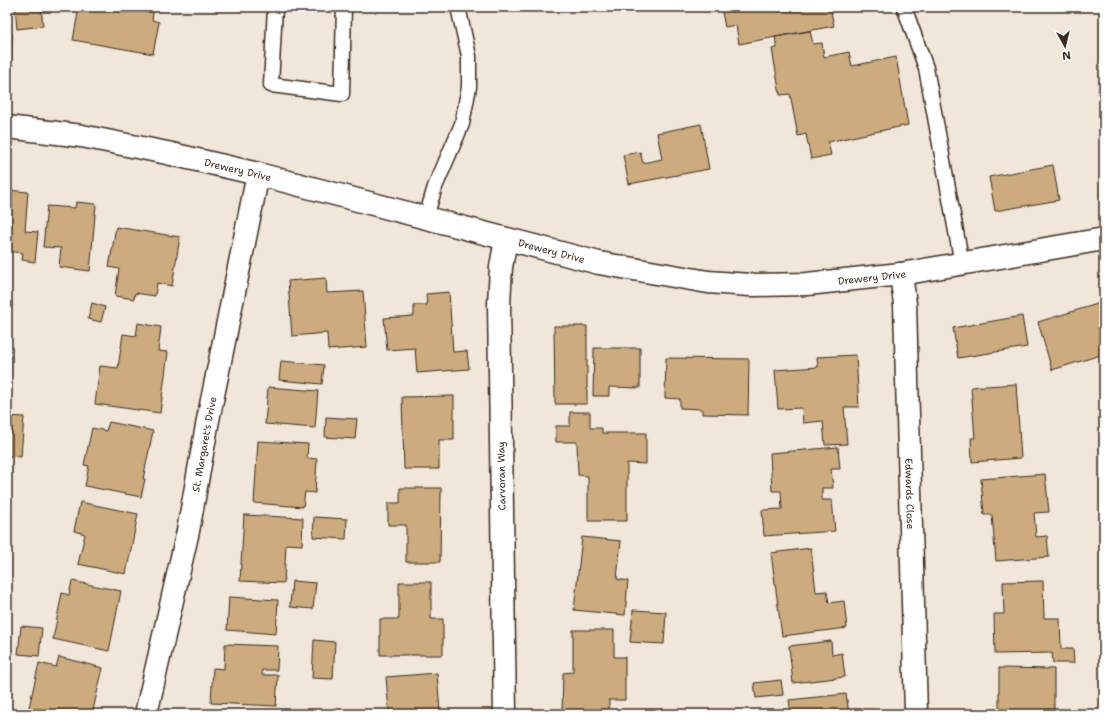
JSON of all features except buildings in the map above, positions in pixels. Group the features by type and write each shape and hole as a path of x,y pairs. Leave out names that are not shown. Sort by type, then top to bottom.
{"street":[{"name":"Drewery Drive","path":"7,127 82,136 258,174 599,263 663,276 708,282 750,285 807,284 901,274 1104,239"},
{"name":"St. Margaret's Drive","path":"146,714 188,531 215,381 258,174"},
{"name":"Carvoran Way","path":"505,714 499,304 501,267 506,239"},
{"name":"Edwards Close","path":"901,274 905,312 916,714"}],"lane":[{"path":"275,7 271,85 342,94 344,7"},
{"path":"426,217 435,187 462,124 469,87 469,56 458,7"},
{"path":"904,7 926,68 962,264"}]}
